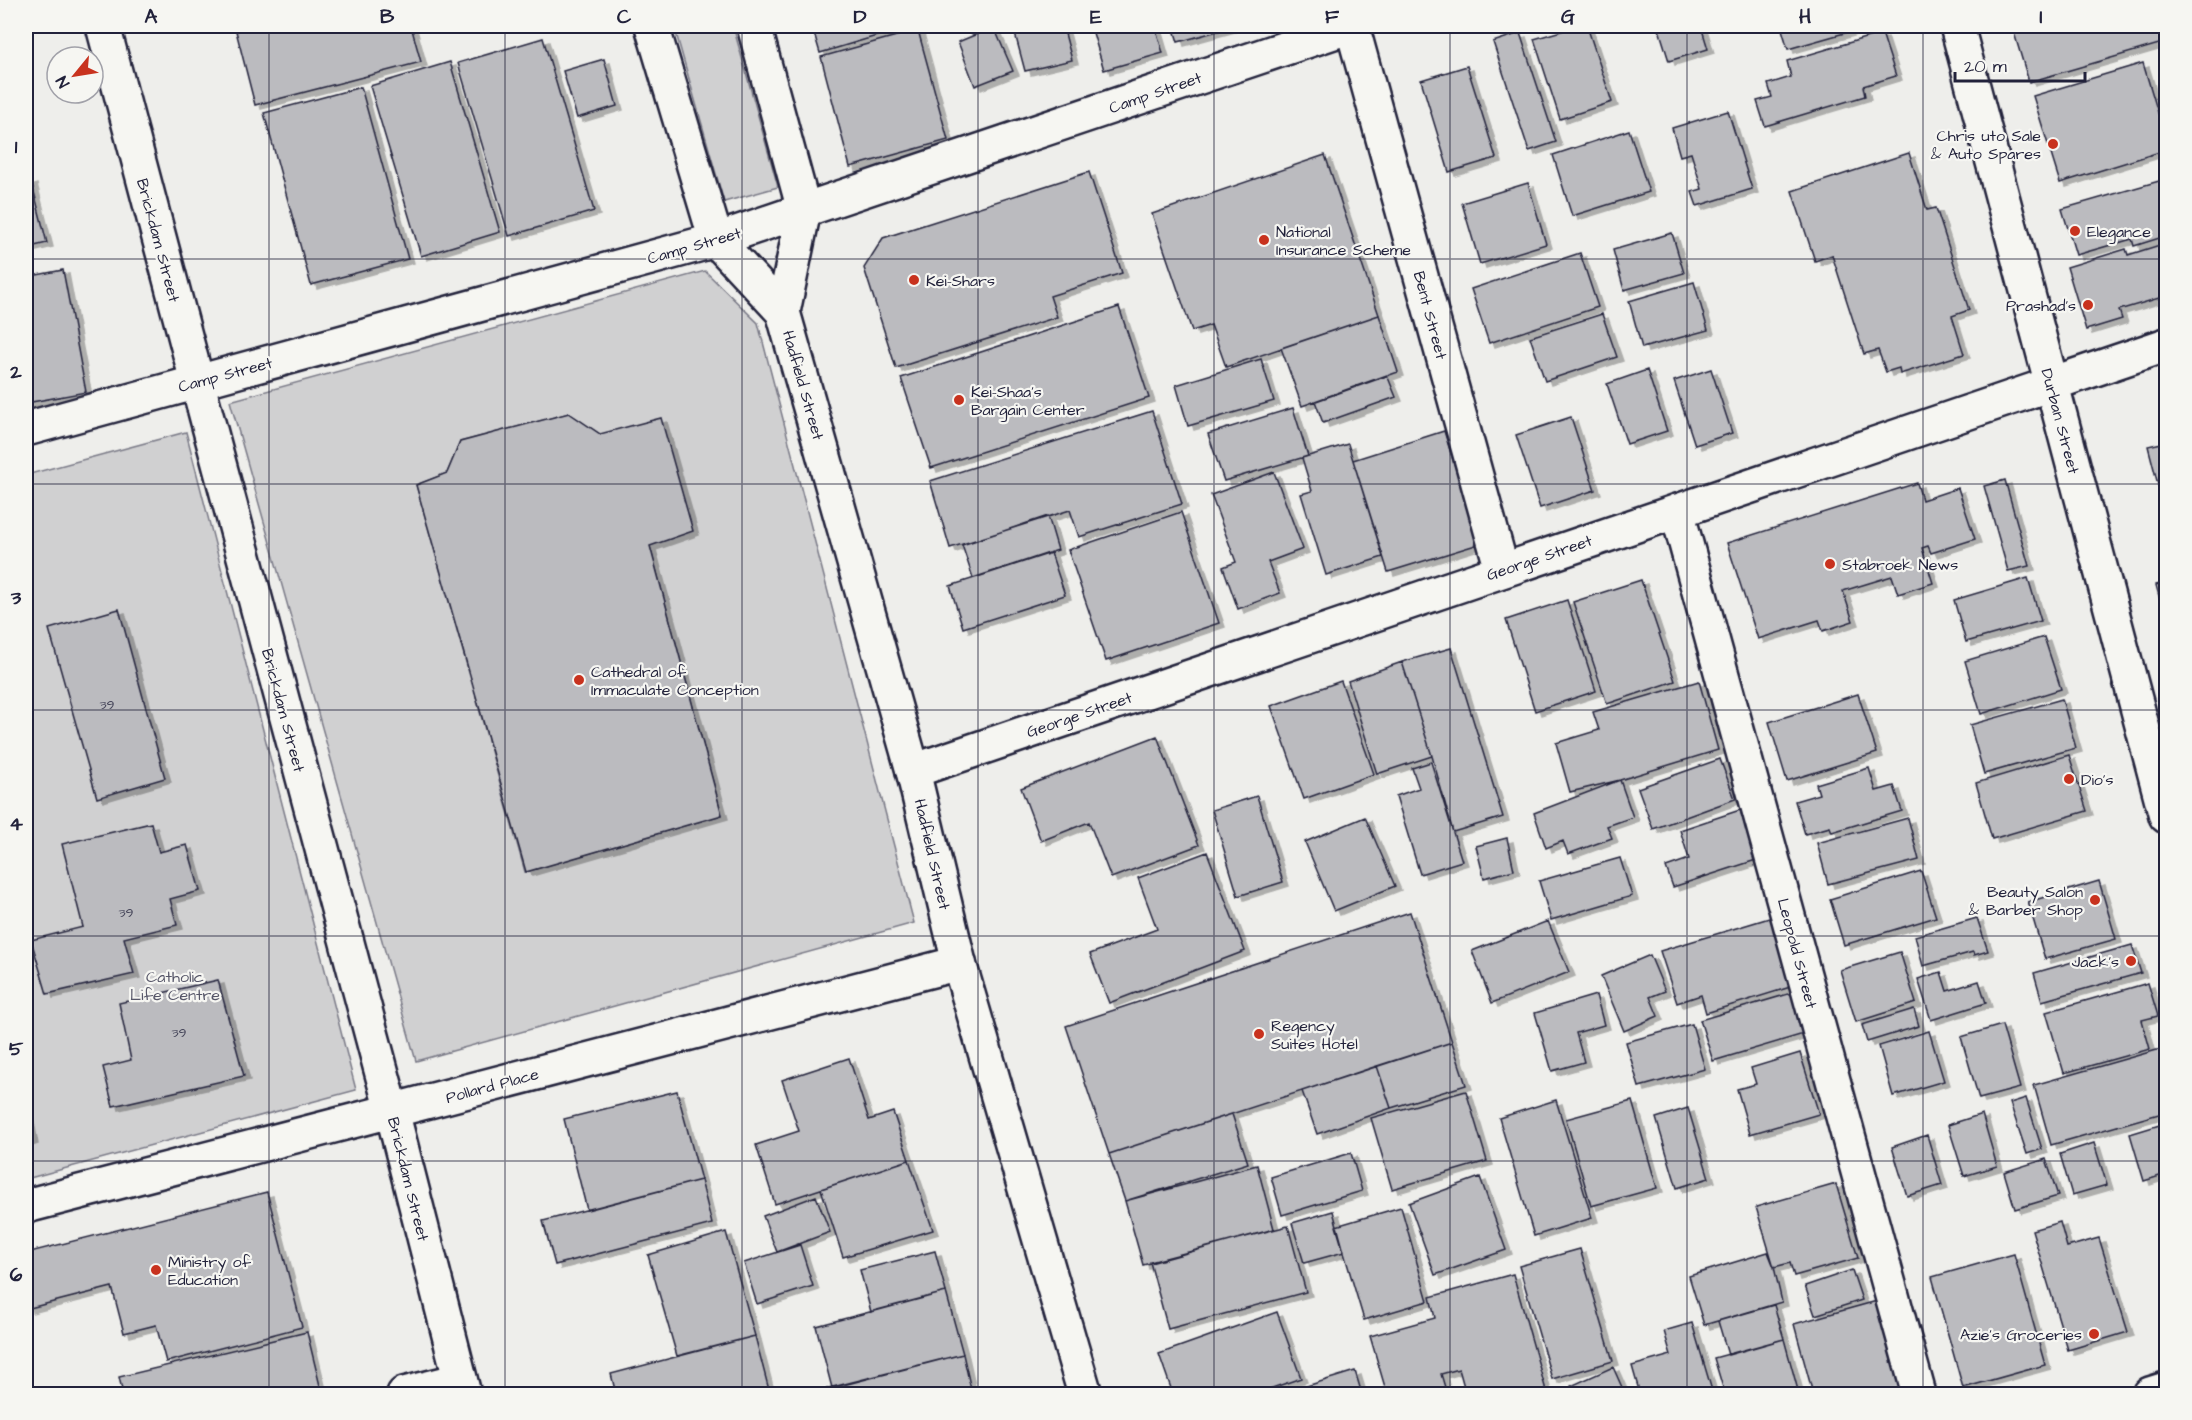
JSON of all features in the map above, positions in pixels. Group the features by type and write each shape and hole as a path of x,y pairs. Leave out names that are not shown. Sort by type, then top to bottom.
{"street":[{"name":"Brickdam Street","path":"103,26 392,1111 462,1387"},
{"name":"Hadfield Street","path":"652,26 716,240 783,312 913,771 959,963 1085,1395"},
{"name":"Hadfield Street","path":"754,26 804,210 783,312"},
{"name":"Camp Street","path":"26,429 716,240 1351,26"},
{"name":"Bent Street","path":"1351,26 1502,570"},
{"name":"Durban Street","path":"1957,26 2166,816"},
{"name":"George Street","path":"913,771 2166,345"},
{"name":"Leopold Street","path":"1677,510 1918,1395"},
{"name":"Pollard Place","path":"26,1206 959,963"},
{"path":"404,1395 462,1387"},
{"path":"2150,1395 2166,1389"}],"green space":[{"path":"674,26 733,26 778,187 724,202"},
{"path":"705,271 758,323 914,923 416,1061 230,401","holes":["569,413 600,434 650,546 722,815 525,872 416,485 447,473 460,442"]},
{"name":"Catholic Life Centre","path":"186,432 356,1090 26,1179 26,475"}],"building":[{"path":"258,26 411,26 421,62 255,105 236,31"},
{"path":"812,26 910,26 820,53"},
{"path":"1013,26 1063,26 1072,60 1025,71"},
{"path":"1091,26 1155,26 1163,53 1104,70"},
{"path":"1173,26 1236,26 1178,42"},
{"path":"1578,26 1587,26 1612,102 1560,119 1534,39"},
{"path":"1658,26 1701,26 1708,49 1669,61"},
{"path":"1781,26 1869,26 1788,49"},
{"path":"2012,26 2166,26 2166,42 2029,82"},
{"path":"994,27 1013,71 975,86 958,42"},
{"path":"918,30 948,140 850,167 821,57"},
{"path":"1520,33 1556,142 1529,151 1493,42"},
{"path":"1882,33 1896,76 1863,86 1865,96 1765,126 1757,101 1772,97 1768,84 1791,77 1787,61"},
{"path":"543,38 594,211 509,236 458,63"},
{"path":"604,59 617,106 577,118 563,71"},
{"path":"450,62 500,232 421,256 370,86"},
{"path":"2143,63 2166,139 2166,150 2060,183 2033,96"},
{"path":"1467,66 1496,158 1449,172 1421,80"},
{"path":"361,87 408,259 311,285 264,113"},
{"path":"1728,111 1752,189 1697,206 1692,192 1702,189 1691,153 1680,156 1672,128"},
{"path":"1629,130 1649,192 1572,216 1553,155"},
{"path":"1909,153 1927,210 1936,208 1969,310 1952,316 1964,354 1900,374 1899,368 1886,372 1878,350 1864,354 1832,255 1815,261 1792,191"},
{"path":"1325,155 1379,315 1226,367 1211,325 1192,331 1152,214"},
{"path":"1089,172 1122,273 1050,296 1057,317 896,368 864,268 883,238"},
{"path":"2166,179 2166,236 2134,246 2132,239 2076,255 2062,209"},
{"path":"31,180 47,243 26,248 26,182"},
{"path":"1528,183 1546,244 1480,264 1462,203"},
{"path":"1672,233 1684,273 1624,290 1613,250"},
{"path":"2166,243 2166,296 2119,310 2122,319 2086,330 2067,267 2126,249 2128,255"},
{"path":"1580,253 1598,307 1489,343 1471,289"},
{"path":"63,270 86,392 26,403 26,277"},
{"path":"1694,282 1708,330 1642,348 1629,301"},
{"path":"1119,307 1149,398 931,468 901,378"},
{"path":"1602,314 1617,357 1545,381 1530,337"},
{"path":"1379,315 1398,372 1302,406 1281,348"},
{"path":"1261,359 1274,401 1188,426 1176,385"},
{"path":"1711,369 1732,433 1695,445 1674,381"},
{"path":"1647,370 1667,431 1627,444 1607,384"},
{"path":"1387,375 1396,397 1323,423 1315,401"},
{"path":"1293,408 1308,456 1224,481 1208,434"},
{"path":"1152,411 1182,504 1079,537 1070,510 950,548 930,481"},
{"name":"Cathedral of Immaculate Conception","path":"569,413 600,434 661,418 693,531 650,546 722,815 526,872 416,485 447,473 460,442"},
{"path":"1571,417 1595,490 1540,508 1516,435"},
{"path":"1444,431 1479,544 1388,572 1353,460"},
{"path":"2166,442 2166,508 2164,508 2148,446"},
{"path":"1348,444 1383,557 1326,575 1301,494 1312,491 1302,458"},
{"path":"1274,472 1303,549 1268,562 1280,593 1238,609 1223,567 1236,562 1211,495"},
{"path":"2005,480 2029,566 2008,571 1984,486"},
{"name":"Stabroek News","path":"1917,483 1922,500 1958,488 1975,539 1931,553 1928,546 1922,548 1933,583 1898,594 1892,576 1843,591 1853,621 1823,631 1819,620 1758,639 1727,543"},
{"path":"1181,512 1219,623 1106,661 1068,550"},
{"path":"1048,516 1058,550 973,578 962,545"},
{"path":"1051,553 1065,595 963,628 950,586"},
{"path":"2028,578 2041,621 1966,642 1954,600"},
{"path":"1641,580 1675,681 1607,704 1573,602"},
{"path":"2166,582 2166,622 2156,585"},
{"path":"1567,600 1596,691 1535,711 1506,620"},
{"path":"119,609 165,778 97,798 49,629"},
{"path":"2044,637 2061,689 1981,714 1965,661"},
{"path":"1451,648 1503,817 1453,832 1402,662"},
{"path":"1402,662 1432,756 1377,774 1348,681"},
{"path":"1341,681 1374,774 1304,799 1271,706"},
{"path":"1699,681 1718,750 1620,780 1570,792 1556,743 1599,730 1593,712"},
{"path":"1858,694 1877,753 1787,781 1769,722"},
{"path":"2062,699 2076,748 1984,774 1970,725"},
{"path":"1157,736 1199,845 1111,878 1089,822 1041,841 1021,788"},
{"path":"2069,755 2087,811 1992,839 1976,783"},
{"path":"1720,759 1735,799 1653,829 1638,788"},
{"path":"1431,762 1462,861 1420,874 1396,796 1419,788 1412,768"},
{"path":"1869,768 1876,791 1894,786 1902,811 1832,832 1830,827 1805,834 1795,801 1819,794 1816,784"},
{"path":"1620,780 1633,817 1607,826 1612,838 1568,854 1563,841 1546,848 1534,813"},
{"path":"1257,796 1283,882 1238,896 1212,810"},
{"path":"1740,810 1756,860 1673,887 1666,867 1689,859 1680,830"},
{"path":"1365,817 1395,886 1334,911 1305,842"},
{"path":"1908,818 1919,860 1828,884 1817,843"},
{"name":"Catholic Life Centre","path":"151,823 159,852 187,845 200,891 170,899 177,925 124,938 134,974 47,994 31,940 83,927 62,844"},
{"path":"1507,838 1514,870 1484,878 1476,846"},
{"path":"1207,852 1245,951 1109,1003 1090,954 1157,929 1138,878"},
{"path":"1620,858 1632,896 1551,920 1539,881"},
{"path":"1921,871 1936,917 1844,945 1830,899"},
{"path":"2099,881 2116,939 2045,959 2028,902"},
{"name":"Regency Suites Hotel","path":"1410,912 1452,1042 1109,1154 1066,1026"},
{"path":"1776,916 1797,985 1706,1013 1701,995 1677,1003 1660,951"},
{"path":"1977,918 1988,951 1974,955 1973,952 1923,966 1915,936"},
{"path":"1548,921 1569,972 1492,1003 1472,951"},
{"path":"2132,945 2141,973 2042,1001 2034,973"},
{"path":"1900,952 1916,1003 1856,1022 1840,970"},
{"path":"1650,955 1665,991 1650,997 1658,1016 1624,1031 1601,976"},
{"path":"1941,972 1947,991 1979,981 1986,1003 1931,1020 1918,979"},
{"name":"Catholic Life Centre","path":"218,980 244,1076 113,1106 103,1067 131,1060 119,1003"},
{"path":"2148,983 2158,1016 2142,1020 2150,1049 2064,1073 2046,1012"},
{"path":"1795,992 1807,1033 1713,1061 1700,1020"},
{"path":"1596,995 1604,1025 1576,1033 1584,1062 1552,1071 1535,1013"},
{"path":"1914,1009 1919,1026 1867,1042 1862,1025"},
{"path":"1692,1024 1705,1069 1639,1087 1626,1042"},
{"path":"2002,1025 2020,1088 1979,1099 1961,1037"},
{"path":"1929,1031 1944,1081 1893,1096 1879,1046"},
{"path":"1452,1042 1466,1085 1391,1108 1377,1066"},
{"path":"2164,1048 2166,1112 2051,1145 2034,1085"},
{"path":"1800,1053 1819,1114 1750,1134 1737,1089 1756,1084 1751,1068"},
{"path":"849,1058 869,1120 893,1112 909,1160 775,1204 756,1145 799,1131 782,1080"},
{"path":"1377,1066 1391,1108 1317,1134 1302,1091"},
{"path":"677,1091 701,1180 587,1210 564,1119"},
{"path":"1466,1091 1487,1161 1392,1189 1371,1118"},
{"path":"2026,1098 2042,1149 2027,1154 2010,1103"},
{"path":"1556,1100 1592,1218 1534,1236 1499,1118"},
{"path":"1632,1101 1657,1188 1591,1206 1566,1119"},
{"path":"26,1107 32,1140 26,1142"},
{"path":"1688,1108 1709,1178 1677,1188 1656,1118"},
{"path":"1232,1114 1248,1163 1125,1201 1109,1154"},
{"path":"1982,1114 1997,1166 1964,1176 1948,1125"},
{"path":"2166,1123 2166,1174 2144,1181 2130,1134"},
{"path":"1927,1135 1942,1185 1907,1196 1892,1147"},
{"path":"2094,1143 2107,1185 2072,1195 2060,1154"},
{"path":"1351,1153 1362,1191 1282,1215 1271,1177"},
{"path":"2046,1159 2058,1196 2015,1209 2004,1172"},
{"path":"909,1160 933,1230 843,1257 821,1189"},
{"path":"1257,1165 1274,1229 1143,1265 1125,1201"},
{"path":"1480,1177 1506,1250 1435,1275 1409,1203"},
{"path":"701,1180 712,1224 555,1265 543,1221"},
{"path":"1836,1184 1858,1258 1794,1276 1790,1263 1774,1267 1756,1207"},
{"name":"Ministry of Education","path":"267,1192 302,1327 166,1362 156,1325 124,1333 112,1287 26,1309 26,1253"},
{"path":"816,1196 830,1232 777,1252 763,1216"},
{"path":"1401,1207 1428,1301 1364,1320 1336,1226"},
{"path":"1333,1211 1344,1252 1304,1263 1292,1223"},
{"path":"2060,1222 2067,1247 2099,1238 2128,1332 2068,1350 2032,1230"},
{"path":"1288,1226 1306,1292 1168,1329 1150,1262"},
{"path":"726,1232 755,1336 677,1356 648,1255"},
{"path":"800,1245 813,1286 757,1304 744,1263"},
{"path":"1580,1249 1613,1361 1552,1379 1519,1266"},
{"path":"935,1251 946,1292 871,1312 860,1270"},
{"path":"1768,1252 1782,1302 1704,1325 1689,1276"},
{"path":"2014,1254 2045,1365 1963,1388 1932,1277"},
{"path":"1852,1270 1862,1300 1815,1315 1805,1286"},
{"path":"1513,1274 1547,1394 1466,1394 1459,1369 1441,1374 1447,1394 1387,1394 1370,1336 1435,1318 1430,1297"},
{"path":"946,1292 963,1354 832,1388 816,1326"},
{"path":"1877,1301 1903,1394 1813,1394 1794,1324"},
{"path":"1774,1305 1784,1339 1728,1355 1718,1321"},
{"path":"1277,1312 1301,1378 1255,1394 1173,1394 1159,1354"},
{"path":"1692,1323 1713,1394 1640,1394 1632,1366 1671,1355 1664,1331"},
{"path":"307,1332 322,1394 123,1394 119,1377"},
{"path":"755,1336 770,1394 616,1394 611,1374"},
{"path":"1784,1339 1799,1394 1715,1394 1724,1391 1714,1358"},
{"path":"963,1354 972,1394 805,1394"},
{"path":"1613,1367 1625,1394 1575,1394 1571,1386"},
{"path":"1355,1371 1362,1394 1281,1394"}],"place":[{"name":"Chris uto Sale & Auto Spares","path":"2053,144"},
{"name":"Elegance","path":"2075,231"},
{"name":"National Insurance Scheme","path":"1264,240"},
{"name":"Kei-Shars","path":"914,280"},
{"name":"Prashad's","path":"2088,305"},
{"name":"Kei-Shaa's Bargain Center","path":"959,400"},
{"name":"Stabroek News","path":"1830,564"},
{"name":"Cathedral of Immaculate Conception","path":"579,680"},
{"name":"Dio's","path":"2069,779"},
{"name":"Beauty Salon & Barber Shop","path":"2095,900"},
{"name":"Jack's","path":"2131,961"},
{"name":"Regency Suites Hotel","path":"1259,1034"},
{"name":"Ministry of Education","path":"156,1270"},
{"name":"Azie's Groceries","path":"2094,1334"}]}
